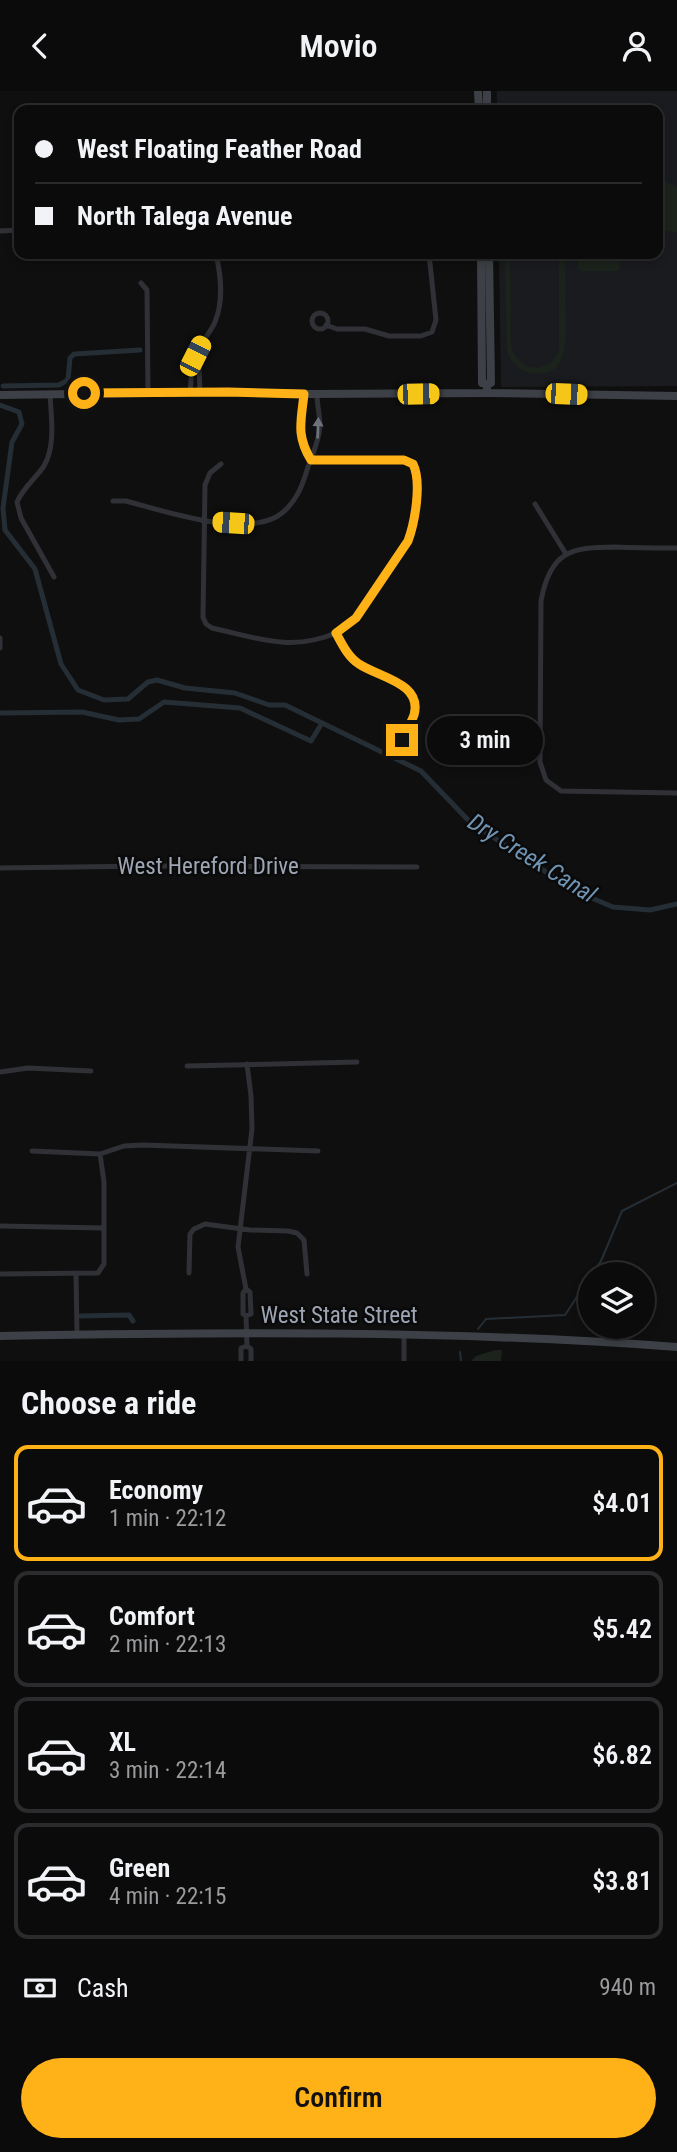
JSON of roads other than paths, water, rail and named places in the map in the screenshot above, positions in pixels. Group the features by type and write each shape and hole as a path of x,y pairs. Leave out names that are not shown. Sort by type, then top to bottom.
{"main road":[{"path":"481,259 482,383 487,388"},
{"path":"487,388 491,383 489,259"},
{"path":"0,395 195,392 317,394 487,388 677,396"},
{"name":"West State Street","path":"0,1336 404,1334 677,1347"}],"street":[{"path":"195,392 200,367 195,363 195,356 214,324 220,306 221,289 217,259"},
{"path":"326,325 337,329 366,329 394,337 421,337 432,332 436,320 430,259"},
{"path":"141,283 147,290 148,393"},
{"path":"50,394 50,453 43,468 17,502 21,519 54,577"},
{"path":"304,394 300,432 302,446 311,460"},
{"path":"113,501 126,501 205,520 250,524 267,521 282,513 297,496 317,445 320,425 317,394"},
{"path":"221,464 210,473 205,485 203,617 206,624 212,628 289,643 309,642 336,633 356,618 408,541 414,526 416,472 413,464 404,460 311,460"},
{"path":"535,504 566,554"},
{"path":"677,548 583,548 566,554 550,571 544,583 541,601 540,762 546,780 561,791 677,793"},
{"path":"336,633 346,652 358,664 400,685 408,690 413,698 414,714 402,740"},
{"path":"0,638 0,648"},
{"name":"West Hereford Drive","path":"0,868 417,867"},
{"path":"187,1066 357,1062"},
{"path":"247,1064 252,1112 238,1253 246,1289 250,1292 251,1314 246,1316 247,1346 251,1349 251,1361"},
{"path":"0,1072 28,1068 91,1071"},
{"path":"32,1151 100,1154 124,1146 144,1145 318,1151"},
{"path":"0,1274 98,1273 102,1269 104,1182 100,1154"},
{"path":"189,1273 190,1234 205,1224 297,1233 304,1240 307,1274"},
{"path":"0,1226 104,1228"},
{"path":"76,1273 77,1335"},
{"path":"404,1334 404,1361"},
{"path":"241,1361 241,1349 247,1346"}],"waterway":[{"path":"3,386 59,385 68,380 70,358 74,354 140,350"},
{"name":"Dry Creek Canal","path":"0,405 19,412 22,424 12,442 3,508 5,530 35,569 61,664 78,690 104,700 128,699 148,682 157,680 185,688 235,693 269,705 285,705 421,771 470,822 575,891 613,907 650,910 677,904"},
{"path":"0,713 82,712 119,720 139,719 164,702 240,708 311,741 322,723"},
{"path":"600,1262 622,1211 677,1183"},
{"path":"478,1329 486,1319 565,1315 578,1295"},
{"path":"80,1316 129,1315 133,1321"},
{"path":"460,1352 461,1361"}]}
